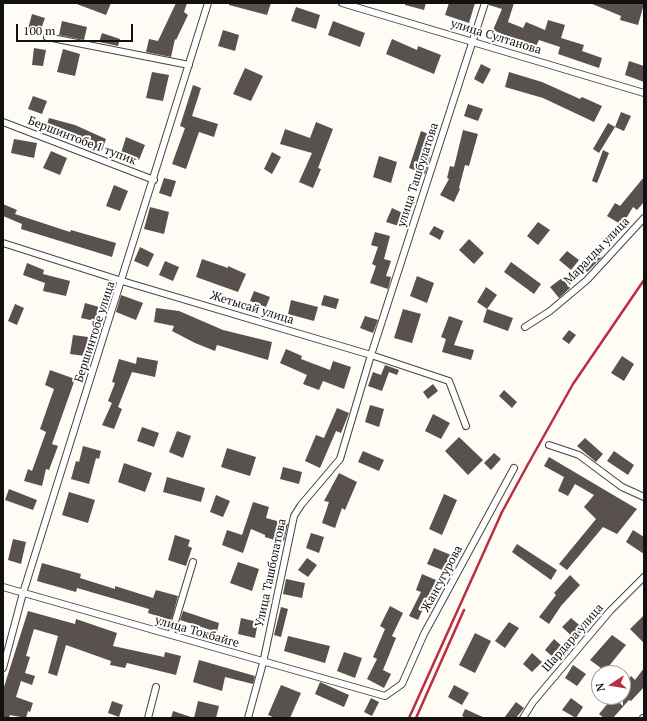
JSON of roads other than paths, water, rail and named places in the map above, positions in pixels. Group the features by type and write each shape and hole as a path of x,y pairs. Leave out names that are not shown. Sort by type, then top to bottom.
{"street":[{"name":"Бершинтобе улица","path":"3,668 23,593 154,180 208,3"},
{"name":"улица Султанова","path":"342,3 644,93"},
{"name":"улица Ташбулатова","path":"371,355 485,3"},
{"path":"47,37 189,65"},
{"name":"Бершинтобе 1 тупик","path":"3,122 154,180"},
{"name":"Маралды улица","path":"525,327 550,311 587,280 644,218"},
{"name":"Жетысай улица","path":"3,243 122,281 371,355 449,381 466,426"},
{"name":"Улица Ташболатова","path":"248,718 263,663 294,516 301,505 340,459 371,355"},
{"path":"549,445 579,455 622,487 644,497"},
{"name":"Жансугурова","path":"385,696 402,684 424,634 514,468"},
{"path":"171,635 193,562"},
{"name":"Шардара улица","path":"523,718 533,702 610,611 644,577"},
{"name":"улица Токбайге","path":"3,587 263,663 385,696"},
{"path":"148,718 156,687"}],"railway":[{"path":"409,718 502,512 573,384 644,280"},
{"path":"416,718 464,610"}]}
